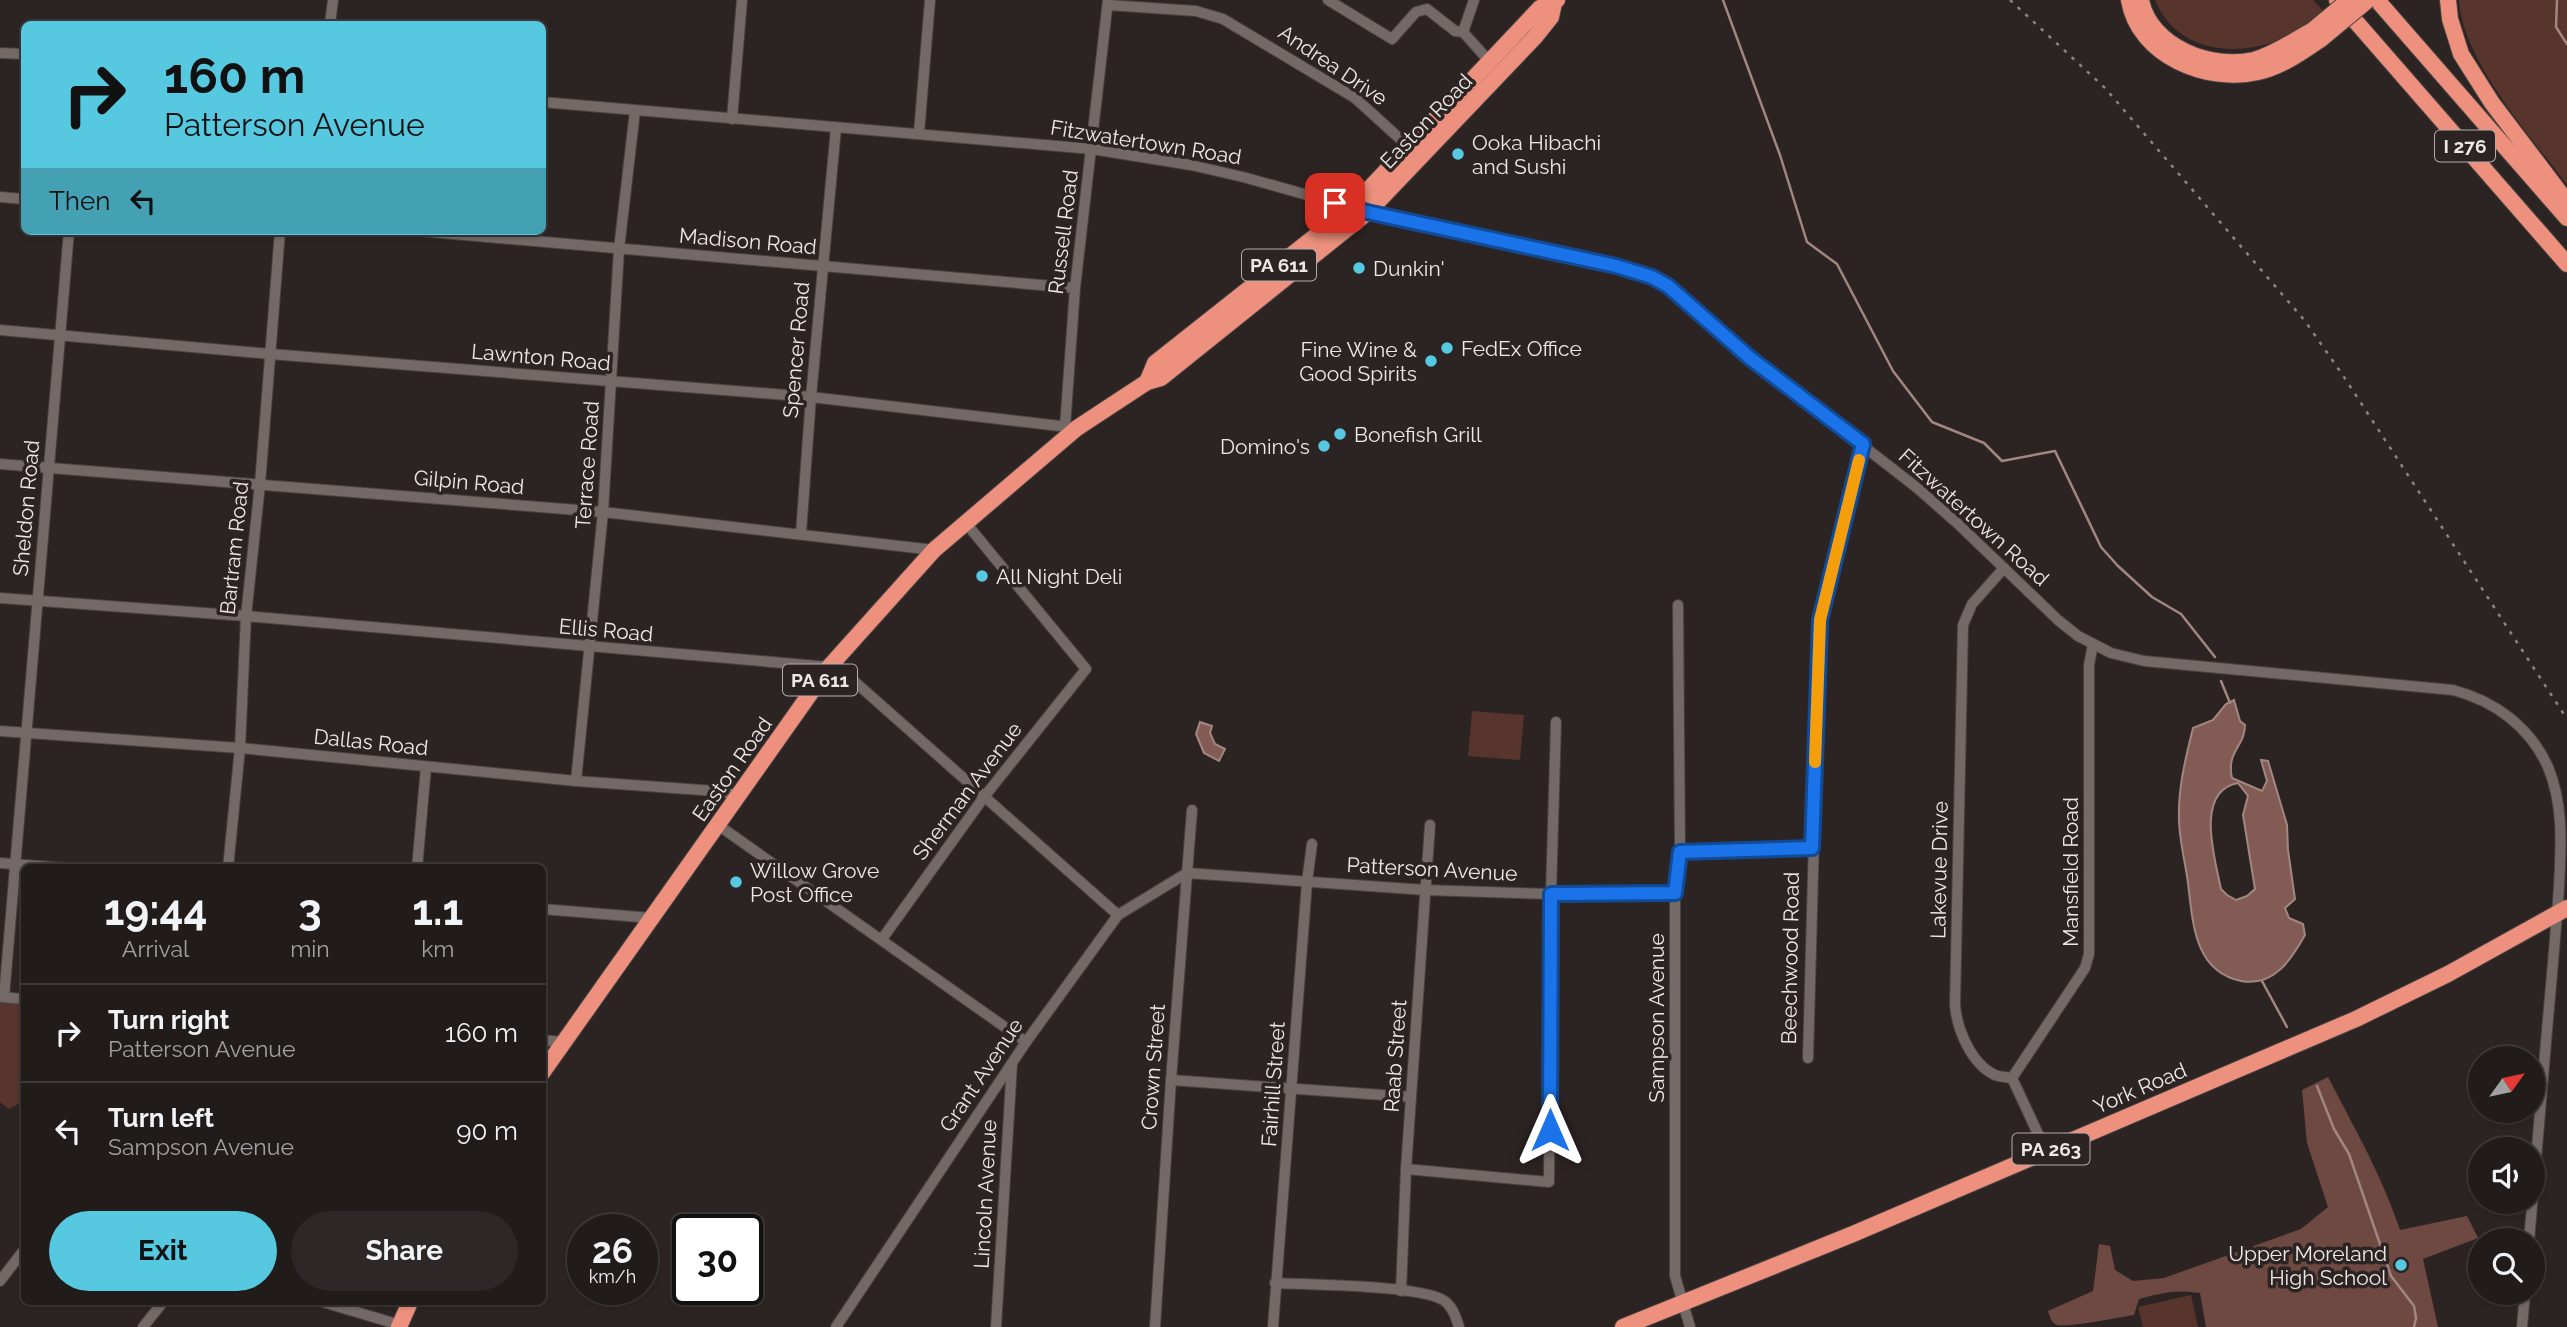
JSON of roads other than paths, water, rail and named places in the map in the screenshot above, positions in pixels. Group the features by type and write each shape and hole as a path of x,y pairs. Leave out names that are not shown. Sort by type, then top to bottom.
{"highway":[{"path":"2129,0 2135,18 2154,44 2173,60 2199,70 2232,75 2256,73 2295,56 2349,0"},
{"path":"2141,0 2146,13 2161,35 2178,48 2211,61 2226,63 2256,60 2317,35 2368,0"},
{"path":"2328,0 2363,30"},
{"name":"I 276","path":"2337,0 2567,264"},
{"name":"I 276","path":"2377,0 2567,218"},
{"path":"2448,0 2450,19 2461,54 2492,103 2567,202"},
{"name":"Easton Road","path":"1359,210 1409,147 1540,8 1555,1"},
{"name":"Easton Road","path":"546,1067 829,667 934,550 1071,428 1147,382 1155,363 1359,210 1535,37 1551,17 1555,1"},
{"name":"York Road","path":"1623,1327 2356,1019 2475,959 2562,910"},
{"path":"400,1326 409,1305"}],"street":[{"path":"330,21 333,0"},
{"path":"732,119 742,0"},
{"path":"919,133 930,0"},
{"path":"1328,0 1392,38 1416,12 1427,9 1455,32 1463,32 1490,62"},
{"path":"1463,32 1474,0"},
{"name":"Andrea Drive","path":"1108,3 1196,11 1223,19 1355,98 1409,147"},
{"name":"Russell Road","path":"1071,428 1075,288 1108,3"},
{"path":"0,53 21,54"},
{"name":"Fitzwatertown Road","path":"546,102 1092,149 1191,164 1359,210 1616,266 1652,277 1668,286 1750,358 1863,444 1957,523 2058,621 2110,653 2144,661 2429,686 2473,695 2496,708 2525,731 2539,748 2555,788 2561,831 2562,910 2530,1228"},
{"name":"Terrace Road","path":"576,780 603,512 619,249 635,111"},
{"name":"Spencer Road","path":"801,533 836,128"},
{"path":"0,197 21,199"},
{"name":"Sheldon Road","path":"2,997 16,865 69,235"},
{"name":"Bartram Road","path":"228,864 240,748 246,616 260,484 280,235"},
{"name":"Madison Road","path":"463,235 1075,288"},
{"name":"Lawnton Road","path":"0,330 811,397 1071,428"},
{"name":"Beechwood Road","path":"1808,1058 1820,620 1863,444"},
{"name":"Gilpin Road","path":"0,464 603,512 934,550"},
{"name":"Sherman Avenue","path":"882,939 984,797 1086,669 965,522"},
{"name":"Lakevue Drive","path":"2004,568 1972,604 1963,625 1955,1005 1956,1024 1982,1065 1995,1075 2012,1078"},
{"name":"Ellis Road","path":"0,598 246,616 829,667 846,674 1118,915"},
{"name":"Sampson Avenue","path":"1678,605 1680,852 1675,893 1675,1276 1690,1327"},
{"name":"Mansfield Road","path":"2012,1078 2085,968 2089,954 2090,665 2093,644"},
{"path":"1406,1169 1549,1182 1551,894 1556,722"},
{"name":"Dallas Road","path":"0,732 240,748 738,795"},
{"path":"417,864 426,767"},
{"name":"Crown Street","path":"1155,1327 1192,810"},
{"path":"718,825 1026,1042"},
{"name":"Raab Street","path":"1401,1291 1406,1169 1430,825"},
{"name":"Fairhill Street","path":"1273,1327 1312,844"},
{"path":"1680,852 1812,848"},
{"path":"0,863 21,865"},
{"name":"Patterson Avenue","path":"1187,873 1426,890 1551,894 1675,893"},
{"name":"Grant Avenue","path":"836,1327 1026,1042 1118,915 1187,873"},
{"path":"546,909 652,918"},
{"path":"2,997 21,999"},
{"path":"546,1040 563,1042"},
{"name":"Lincoln Avenue","path":"996,1327 1012,1064"},
{"path":"2012,1078 2046,1151"},
{"path":"1171,1080 1411,1097"},
{"path":"0,1281 21,1255"},
{"path":"1275,1283 1401,1291 1445,1300 1455,1314 1459,1327"},
{"path":"143,1327 161,1305"},
{"path":"333,1305 400,1326"},
{"path":"2522,1327 2524,1305"}],"waterway":[{"path":"1723,0 1780,155 1807,242 1837,264 1893,371 1932,422 1984,443 2002,461 2055,451 2101,547 2152,597 2181,614 2215,657"},
{"path":"2557,0 2556,27 2567,44"},
{"path":"2221,681 2230,703"},
{"path":"2262,981 2287,1027"},
{"path":"2317,1086 2334,1129 2349,1154 2391,1276 2414,1306 2414,1327"}],"railway":[{"path":"2010,0 2105,88 2305,321 2567,719"}],"place":[{"name":"Ooka Hibachi and Sushi","path":"1458,154"},
{"name":"Dunkin'","path":"1359,268"},
{"name":"FedEx Office","path":"1447,348"},
{"name":"Fine Wine & Good Spirits","path":"1431,361"},
{"name":"Bonefish Grill","path":"1340,434"},
{"name":"Domino's","path":"1324,446"},
{"name":"All Night Deli","path":"982,576"},
{"name":"Willow Grove Post Office","path":"736,882"},
{"name":"Upper Moreland High School","path":"2401,1265"}]}
